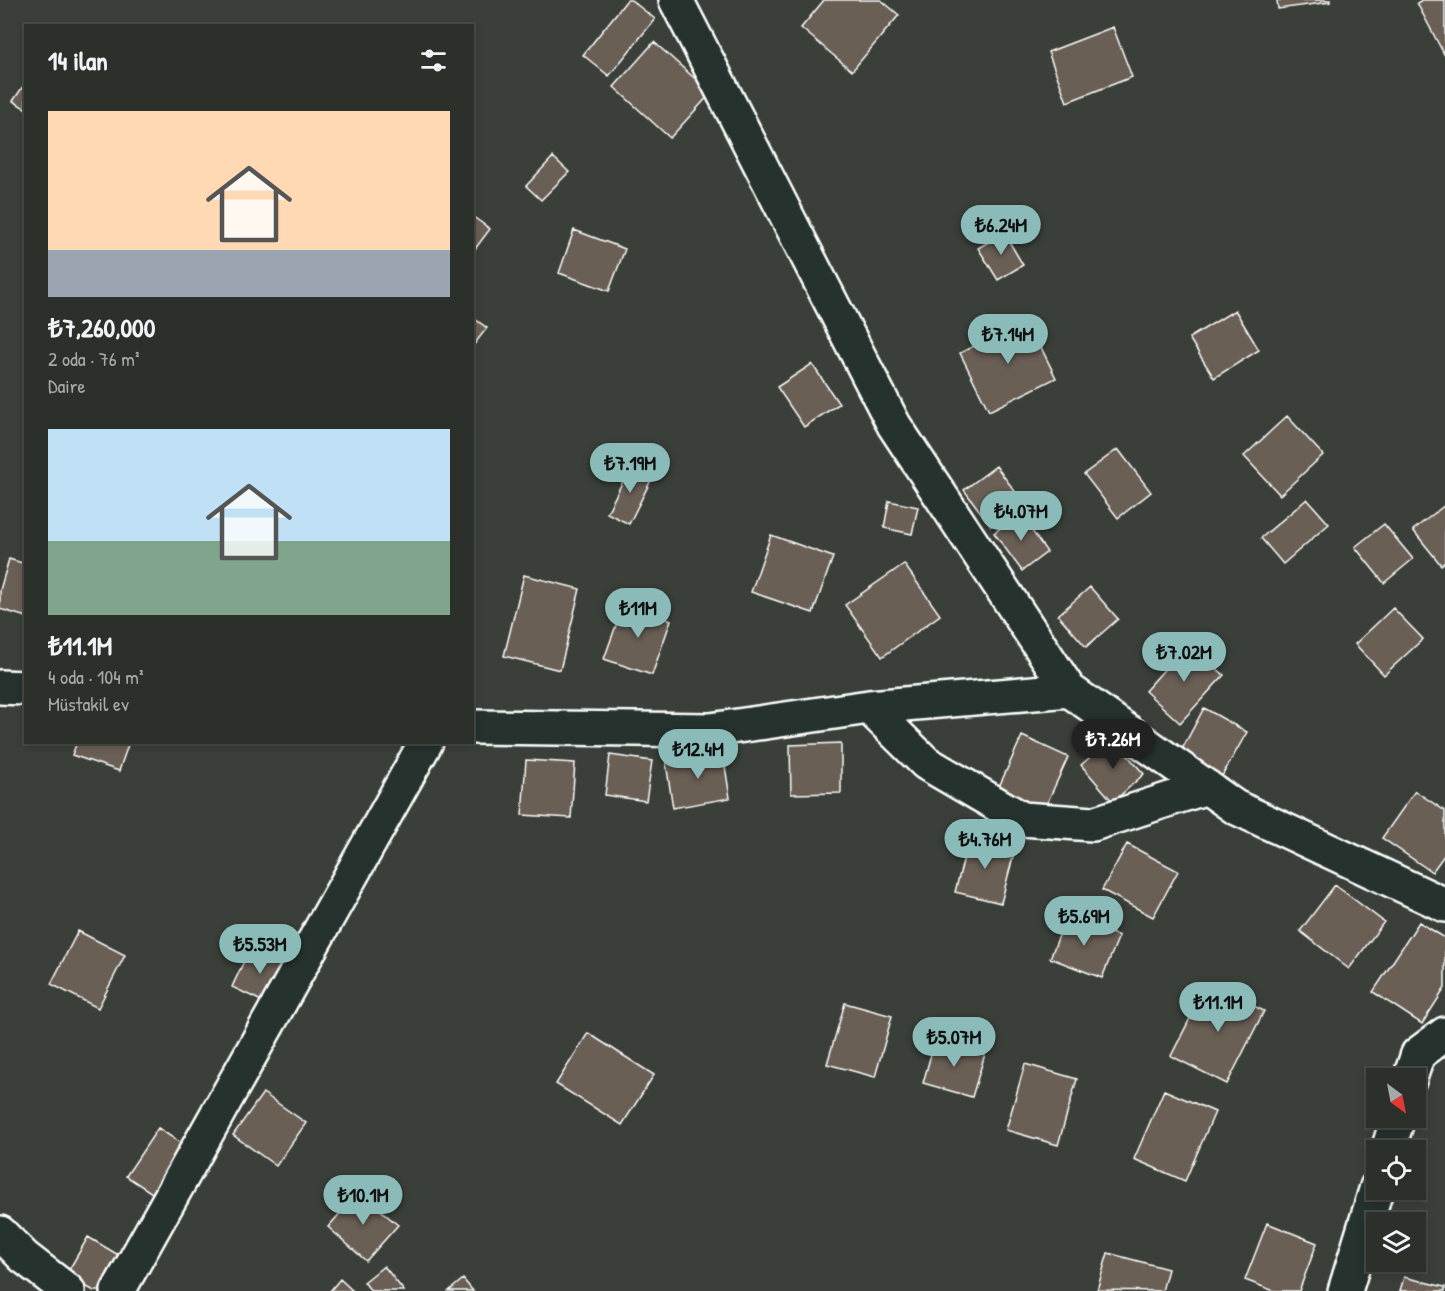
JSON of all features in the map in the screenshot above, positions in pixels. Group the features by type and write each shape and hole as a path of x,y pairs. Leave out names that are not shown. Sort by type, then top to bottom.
{"street":[{"path":"676,0 894,426 1069,690 1235,807 1445,905"},
{"path":"0,687 24,688"},
{"path":"474,727 710,730 869,707 1069,690"},
{"path":"869,707 926,763 1022,819 1093,824 1207,787"},
{"path":"118,1291 425,744"},
{"path":"1413,1068 1418,1054 1445,1034"},
{"path":"1345,1291 1373,1200"},
{"path":"0,1233 24,1257 68,1291"}],"building":[{"path":"627,0 631,0 655,19 609,76 583,55"},
{"path":"824,0 881,0 899,15 852,71 801,28"},
{"path":"1277,0 1330,0 1330,2 1278,9"},
{"path":"1422,0 1445,0 1445,56 1417,3"},
{"path":"1113,27 1132,77 1067,102 1048,52"},
{"path":"654,42 711,93 670,138 614,87"},
{"path":"24,85 24,108 13,101"},
{"path":"553,157 569,172 541,200 526,186"},
{"path":"474,217 490,229 474,250"},
{"path":"574,230 625,249 609,291 559,273"},
{"path":"1004,233 1023,265 998,280 978,248"},
{"path":"1235,310 1259,350 1214,378 1189,338"},
{"path":"474,318 487,328 474,344"},
{"path":"1027,319 1056,378 989,411 960,353"},
{"path":"812,364 839,404 804,427 777,387"},
{"path":"1287,416 1323,455 1280,495 1244,456"},
{"path":"1118,449 1151,492 1118,518 1084,474"},
{"path":"631,465 653,476 629,524 607,513"},
{"path":"996,466 1023,502 991,526 964,490"},
{"path":"1307,499 1329,524 1283,564 1261,538"},
{"path":"889,501 918,507 912,534 884,528"},
{"path":"1445,505 1445,562 1441,565 1413,530"},
{"path":"1020,514 1047,552 1022,571 994,533"},
{"path":"1384,524 1413,559 1384,583 1355,547"},
{"path":"771,535 833,557 813,613 751,592"},
{"path":"9,559 24,563 24,616 0,609 0,590"},
{"path":"904,564 940,615 882,657 845,605"},
{"path":"524,575 580,589 560,670 504,656"},
{"path":"1090,587 1118,619 1086,647 1058,615"},
{"path":"624,603 671,620 652,675 604,659"},
{"path":"1393,608 1423,639 1384,675 1355,644"},
{"path":"1188,643 1224,675 1180,723 1145,691"},
{"path":"1204,708 1247,732 1222,776 1180,753"},
{"path":"1022,736 1068,757 1044,810 998,789"},
{"path":"1112,738 1144,774 1113,802 1081,765"},
{"path":"841,743 841,793 791,794 790,745"},
{"path":"76,744 128,744 119,771 72,755"},
{"path":"723,753 730,798 673,808 666,763"},
{"path":"610,755 652,761 646,801 605,795"},
{"path":"526,760 575,763 571,818 522,815"},
{"path":"1415,791 1445,811 1445,854 1432,872 1382,838"},
{"path":"969,838 1015,849 1001,903 955,892"},
{"path":"1127,844 1178,871 1153,917 1102,890"},
{"path":"1335,885 1384,922 1349,969 1300,931"},
{"path":"1067,916 1119,936 1102,978 1050,958"},
{"path":"1419,922 1445,938 1445,988 1422,1024 1373,992"},
{"path":"78,931 125,955 98,1008 51,984"},
{"path":"251,946 289,964 270,1005 232,987"},
{"path":"1208,983 1264,1011 1227,1084 1171,1056"},
{"path":"845,1003 892,1016 875,1077 827,1064"},
{"path":"588,1033 654,1075 622,1125 556,1084"},
{"path":"935,1040 985,1054 972,1097 923,1083"},
{"path":"1025,1064 1077,1079 1058,1145 1006,1130"},
{"path":"1164,1090 1215,1112 1185,1181 1134,1159"},
{"path":"263,1093 306,1123 276,1166 233,1135"},
{"path":"158,1128 187,1147 155,1195 126,1176"},
{"path":"359,1192 398,1225 366,1261 328,1227"},
{"path":"1267,1223 1317,1243 1299,1291 1274,1291 1245,1280"},
{"path":"88,1237 127,1260 109,1291 94,1291 66,1275"},
{"path":"1108,1253 1168,1269 1162,1291 1097,1290"},
{"path":"384,1266 404,1291 371,1291 364,1282"},
{"path":"1404,1277 1445,1287 1445,1291 1400,1291"},
{"path":"340,1279 353,1291 330,1291"},
{"path":"463,1279 473,1291 449,1291"}]}
